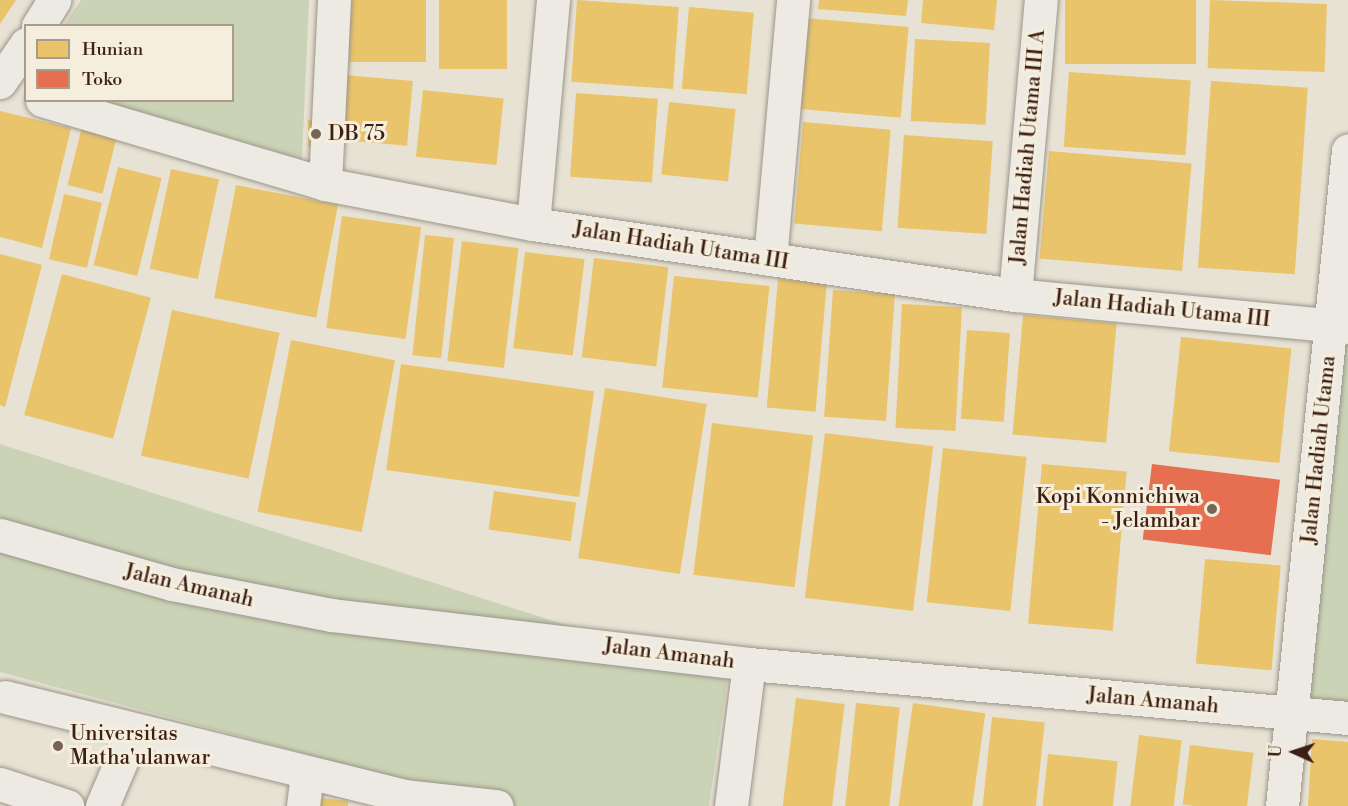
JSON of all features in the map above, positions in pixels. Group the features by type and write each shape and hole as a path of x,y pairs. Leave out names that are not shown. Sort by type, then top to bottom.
{"street":[{"path":"39,24 54,0"},
{"path":"325,184 334,0"},
{"path":"533,224 553,0"},
{"path":"770,259 793,0"},
{"name":"Jalan Hadiah Utama III A","path":"1015,295 1041,0"},
{"path":"0,82 24,47"},
{"path":"0,88 24,95"},
{"name":"Jalan Hadiah Utama III","path":"49,102 325,184 533,224 1015,295 1340,327"},
{"name":"Jalan Hadiah Utama","path":"1282,806 1291,713 1340,327 1348,150"},
{"name":"Jalan Amanah","path":"0,535 172,584 277,606 749,664 1348,718"},
{"path":"731,806 749,664"},
{"path":"5,697 134,731 404,796 496,806"},
{"path":"102,806 134,731"},
{"path":"303,806 307,773"},
{"path":"0,784 67,806"}],"green space":[{"path":"81,0 309,0 302,159 106,102 234,102 234,24 65,24"},
{"path":"1348,179 1348,702 1301,699"},
{"path":"0,444 728,677 709,806 500,806 0,672"}],"building: Hunian":[{"path":"0,0 16,0 0,24"},
{"path":"349,0 426,0 426,62 349,62"},
{"path":"439,0 507,0 507,69 439,69"},
{"path":"577,0 679,7 673,89 571,82"},
{"path":"819,0 908,0 906,16 818,9"},
{"path":"923,0 997,0 994,30 921,23"},
{"path":"1065,0 1196,0 1196,64 1065,64"},
{"path":"1210,0 1327,4 1325,72 1208,68"},
{"path":"689,7 754,13 747,94 682,89"},
{"path":"805,18 909,27 901,118 797,109"},
{"path":"915,39 990,43 986,125 911,121"},
{"path":"1069,72 1191,81 1185,155 1064,147"},
{"path":"344,75 413,81 407,146 338,140"},
{"path":"1211,81 1308,88 1295,274 1198,268"},
{"path":"423,90 504,98 497,165 416,157"},
{"path":"576,93 658,99 652,183 570,177"},
{"path":"669,102 736,109 728,182 661,175"},
{"path":"0,111 71,128 42,248 0,237"},
{"name":"DB 75","path":"308,120 325,120 325,147 308,147"},
{"path":"803,122 891,130 882,231 794,224"},
{"path":"83,123 118,132 102,194 68,185"},
{"path":"904,135 993,141 986,234 898,228"},
{"path":"1049,151 1191,163 1182,271 1040,259"},
{"path":"118,167 162,178 137,276 94,265"},
{"path":"171,169 219,179 198,279 150,269"},
{"path":"236,185 338,205 316,318 214,298"},
{"path":"64,194 102,203 87,268 49,259"},
{"path":"342,216 421,227 405,339 326,328"},
{"path":"425,235 454,238 441,358 412,355"},
{"path":"462,241 519,248 504,368 447,361"},
{"path":"525,252 585,259 573,356 513,348"},
{"path":"0,254 42,265 5,407 0,405"},
{"path":"594,258 668,267 656,366 582,357"},
{"path":"62,274 151,298 113,439 24,415"},
{"path":"674,276 769,286 758,397 662,387"},
{"path":"778,279 827,283 816,412 767,408"},
{"path":"833,290 895,294 886,421 824,417"},
{"path":"902,304 962,307 955,431 896,428"},
{"path":"172,310 280,333 249,479 141,456"},
{"path":"1023,315 1117,323 1106,443 1013,435"},
{"path":"967,330 1010,333 1004,422 961,419"},
{"path":"1181,337 1291,349 1279,463 1169,451"},
{"path":"291,340 395,360 362,532 258,512"},
{"path":"401,364 594,391 579,497 386,470"},
{"path":"605,388 707,404 680,574 578,558"},
{"path":"712,423 813,435 795,587 693,575"},
{"path":"825,433 933,446 913,611 805,598"},
{"path":"943,448 1027,457 1010,611 927,602"},
{"path":"1042,464 1127,471 1113,631 1028,623"},
{"path":"494,491 576,503 571,541 489,530"},
{"path":"1205,559 1281,566 1272,670 1196,664"},
{"path":"796,698 845,704 832,806 783,806"},
{"path":"856,703 900,708 889,806 845,806"},
{"path":"913,703 985,713 972,806 899,806"},
{"path":"992,717 1045,723 1036,806 983,806"},
{"path":"1139,735 1182,740 1174,806 1130,806"},
{"path":"1312,739 1348,742 1348,806 1308,806"},
{"path":"1190,745 1254,753 1247,806 1183,805"},
{"path":"1048,754 1118,761 1113,806 1043,806"},
{"path":"311,797 348,801 348,806 310,806"}],"building: Toko":[{"name":"Kopi Konnichiwa - Jelambar","path":"1152,464 1280,480 1271,555 1143,539"}],"place":[{"name":"DB 75","path":"316,134"},
{"name":"Kopi Konnichiwa - Jelambar","path":"1212,509"},
{"name":"Universitas Matha'ulanwar","path":"58,746"}]}
